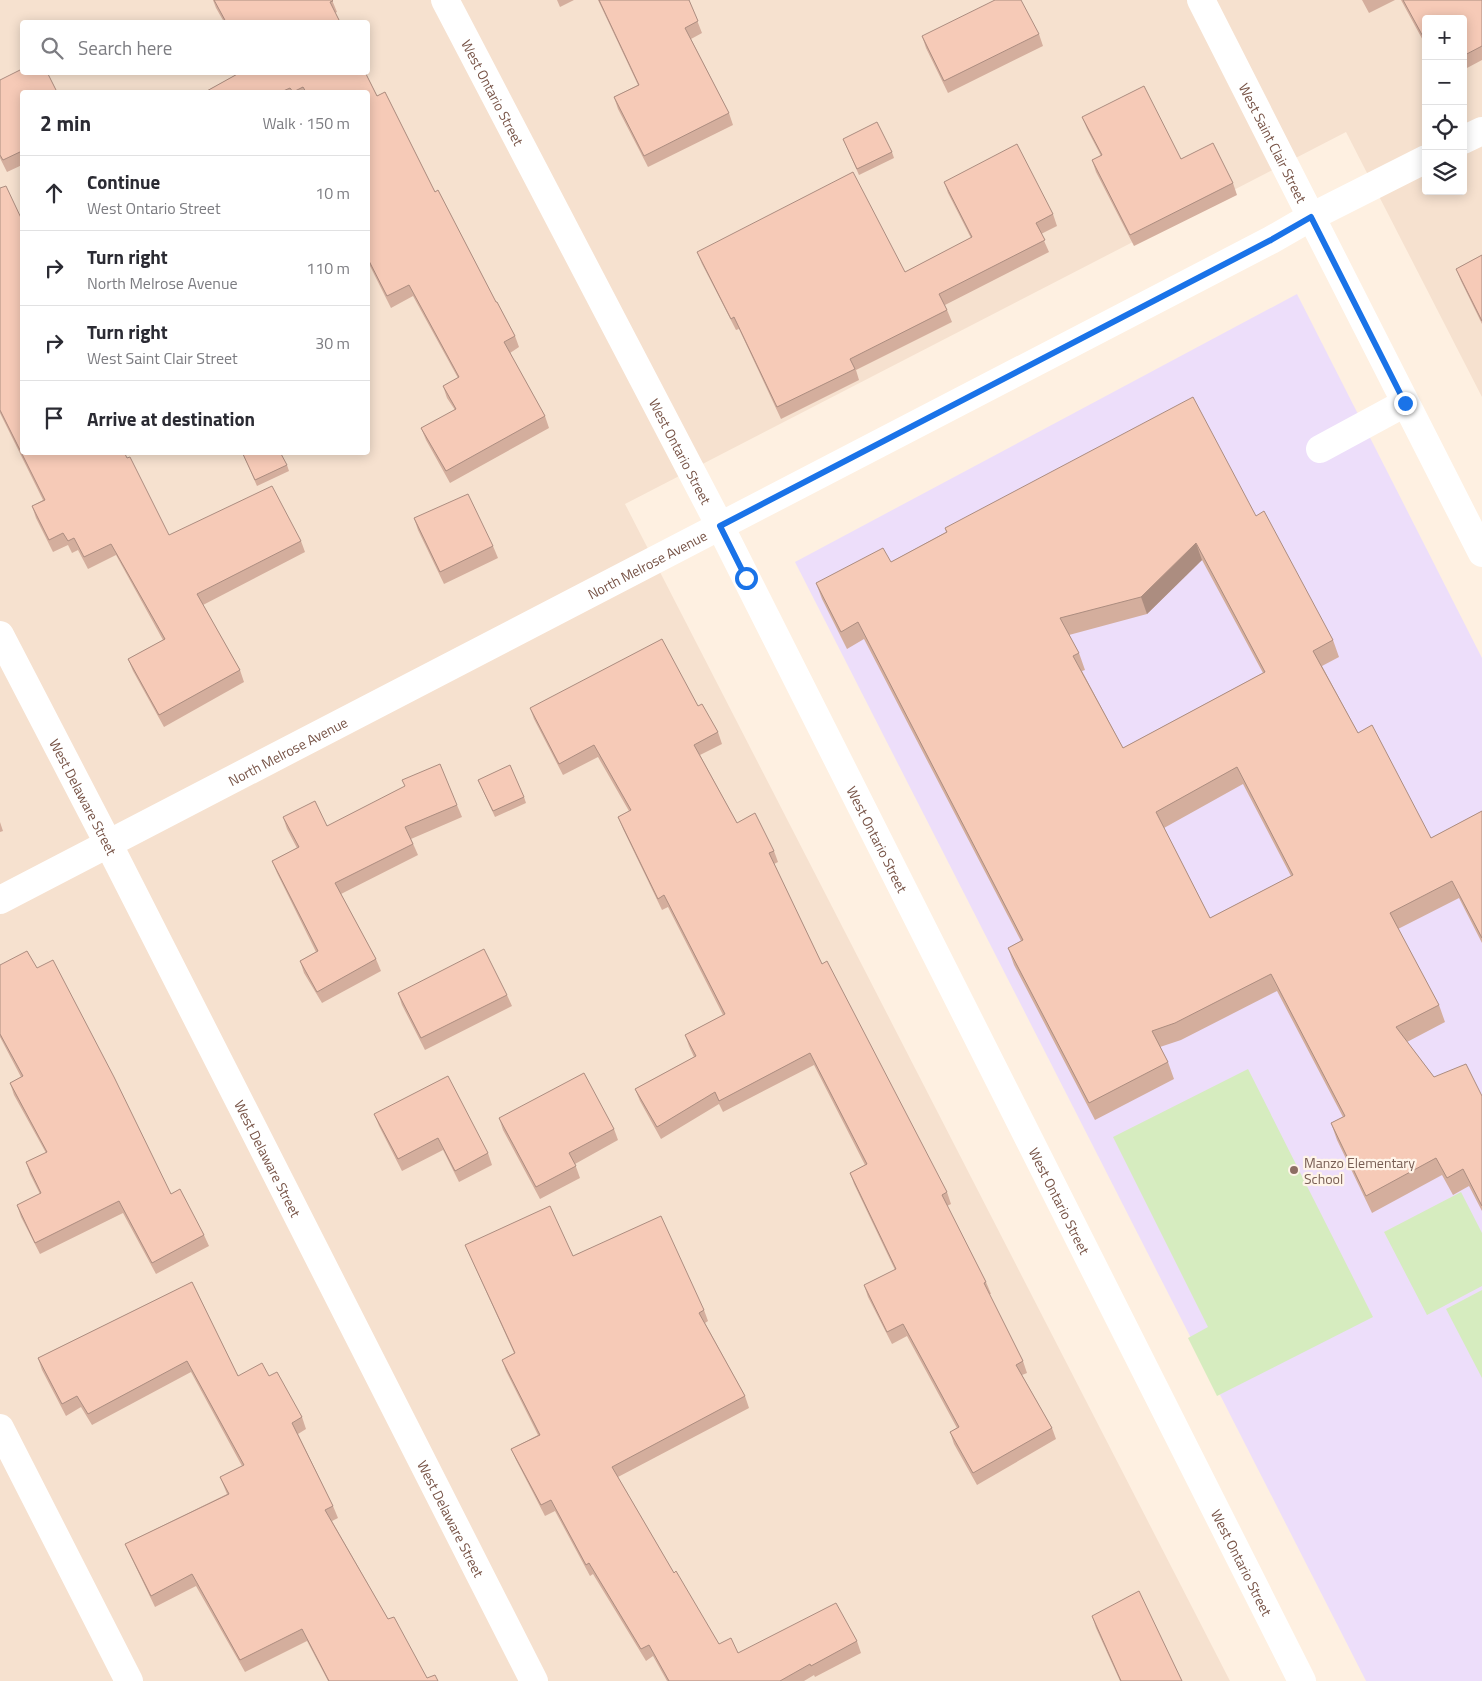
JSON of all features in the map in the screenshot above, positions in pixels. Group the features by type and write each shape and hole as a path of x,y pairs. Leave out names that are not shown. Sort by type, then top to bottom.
{"street":[{"name":"West Ontario Street","path":"445,0 720,526 1302,1681"},
{"name":"West Saint Clair Street","path":"1200,0 1482,553"},
{"path":"1467,138 1482,131"},
{"name":"North Melrose Avenue","path":"0,900 109,845 1311,217 1422,161"},
{"path":"1320,449 1405,403"},
{"name":"West Delaware Street","path":"0,635 109,845 534,1681"},
{"path":"0,1428 129,1681"}],"shaded area":[{"path":"0,0 1482,0 1482,397 1346,132 625,504 1230,1681 0,1681"},
{"name":"Manzo Elementary School","path":"1297,294 1482,658 1482,1681 1366,1681 795,562"}],"green space":[{"path":"1248,1069 1373,1317 1217,1396 1188,1338 1208,1327 1113,1137"},
{"path":"1461,1192 1482,1233 1482,1286 1427,1315 1384,1232"},
{"path":"1482,1290 1482,1378 1446,1309"}],"building":[{"path":"214,0 332,0 330,2 339,20 225,20"},
{"path":"599,0 689,0 698,21 685,28 729,113 644,156 614,97 639,85"},
{"path":"995,0 1021,0 1039,34 944,81 922,36"},
{"path":"1403,0 1482,0 1482,46 1467,54 1467,15 1422,15 1422,35"},
{"path":"20,70 20,75 48,75 56,90 20,90 20,152 3,160 0,155 0,80"},
{"path":"236,75 366,75 377,96 385,92 435,192 438,190 515,336 504,342 545,416 446,471 421,428 456,409 443,386 459,377 409,285 387,296 370,263 370,90 305,90 303,87 297,90 292,90 290,88 286,90 209,90"},
{"path":"1144,86 1181,159 1213,143 1233,183 1130,235 1092,160 1102,155 1082,117"},
{"path":"877,122 892,152 857,169 843,139"},
{"path":"1017,144 1053,214 1036,223 1045,240 939,294 947,310 850,359 855,369 777,407 734,317 731,319 697,252 853,172 905,272 972,237 944,182"},
{"path":"6,186 20,216 20,450 0,410 0,188"},
{"path":"1482,255 1482,321 1456,269"},
{"path":"1193,397 1256,516 1264,511 1333,640 1313,651 1358,733 1372,725 1431,838 1482,811 1482,938 1452,881 1390,913 1439,1005 1396,1027 1434,1077 1466,1064 1482,1096 1482,1206 1463,1169 1447,1178 1436,1158 1366,1196 1331,1123 1345,1116 1271,974 1175,1023 1152,1031 1168,1062 1089,1103 1008,948 1023,940 858,622 841,632 816,583 883,548 891,562 947,532 945,528","holes":["1196,543 1265,672 1123,748 1073,656 1079,653 1060,618 1141,597","1237,767 1293,875 1210,918 1156,812"]},
{"path":"22,455 126,455 127,458 130,457 169,535 272,486 301,541 197,594 240,670 159,715 128,659 165,639 111,544 84,557 74,538 68,541 63,533 49,540 32,506 45,500"},
{"path":"243,455 282,455 287,465 255,480"},
{"path":"468,494 493,546 440,572 414,518"},
{"path":"662,639 698,706 702,704 718,732 694,745 737,823 755,813 774,851 769,853 822,964 827,961 947,1192 942,1195 1023,1361 1016,1365 1052,1428 973,1473 950,1432 959,1427 903,1324 887,1332 864,1285 896,1269 850,1173 867,1164 810,1053 719,1101 715,1092 657,1127 635,1089 696,1056 685,1035 725,1014 664,895 658,899 618,817 631,810 594,745 559,764 530,708"},
{"path":"440,764 457,805 405,827 413,844 335,883 376,959 317,992 300,961 318,951 272,861 299,847 283,817 315,801 327,826 405,786 402,780"},
{"path":"510,765 524,797 493,811 478,780"},
{"path":"484,949 507,995 421,1038 398,993"},
{"path":"27,951 37,968 53,960 114,1077 171,1194 180,1189 204,1235 152,1263 119,1201 35,1243 17,1205 41,1193 26,1162 47,1152 10,1083 23,1076 0,1034 0,965"},
{"path":"584,1073 614,1129 569,1153 576,1166 536,1187 499,1118"},
{"path":"448,1076 488,1153 455,1171 438,1138 398,1159 374,1114"},
{"path":"550,1206 573,1256 661,1216 704,1310 699,1313 745,1396 612,1467 674,1573 676,1571 719,1644 731,1638 738,1653 836,1603 857,1641 780,1681 669,1681 649,1645 641,1649 589,1563 586,1565 551,1500 541,1505 511,1449 540,1435 502,1360 515,1353 465,1245"},
{"path":"192,1282 238,1376 262,1363 269,1376 277,1372 302,1417 292,1423 333,1506 325,1510 388,1619 394,1617 427,1678 435,1675 438,1681 329,1681 302,1629 240,1660 192,1574 151,1596 125,1544 229,1494 220,1477 244,1465 187,1361 88,1414 77,1396 62,1404 38,1358"},
{"path":"1139,1591 1182,1681 1121,1681 1092,1616"}],"place":[{"name":"Manzo Elementary School","path":"1294,1170"}],"route":[{"path":"746,578 720,526 1271,240 1311,217 1336,270 1405,403"}]}
